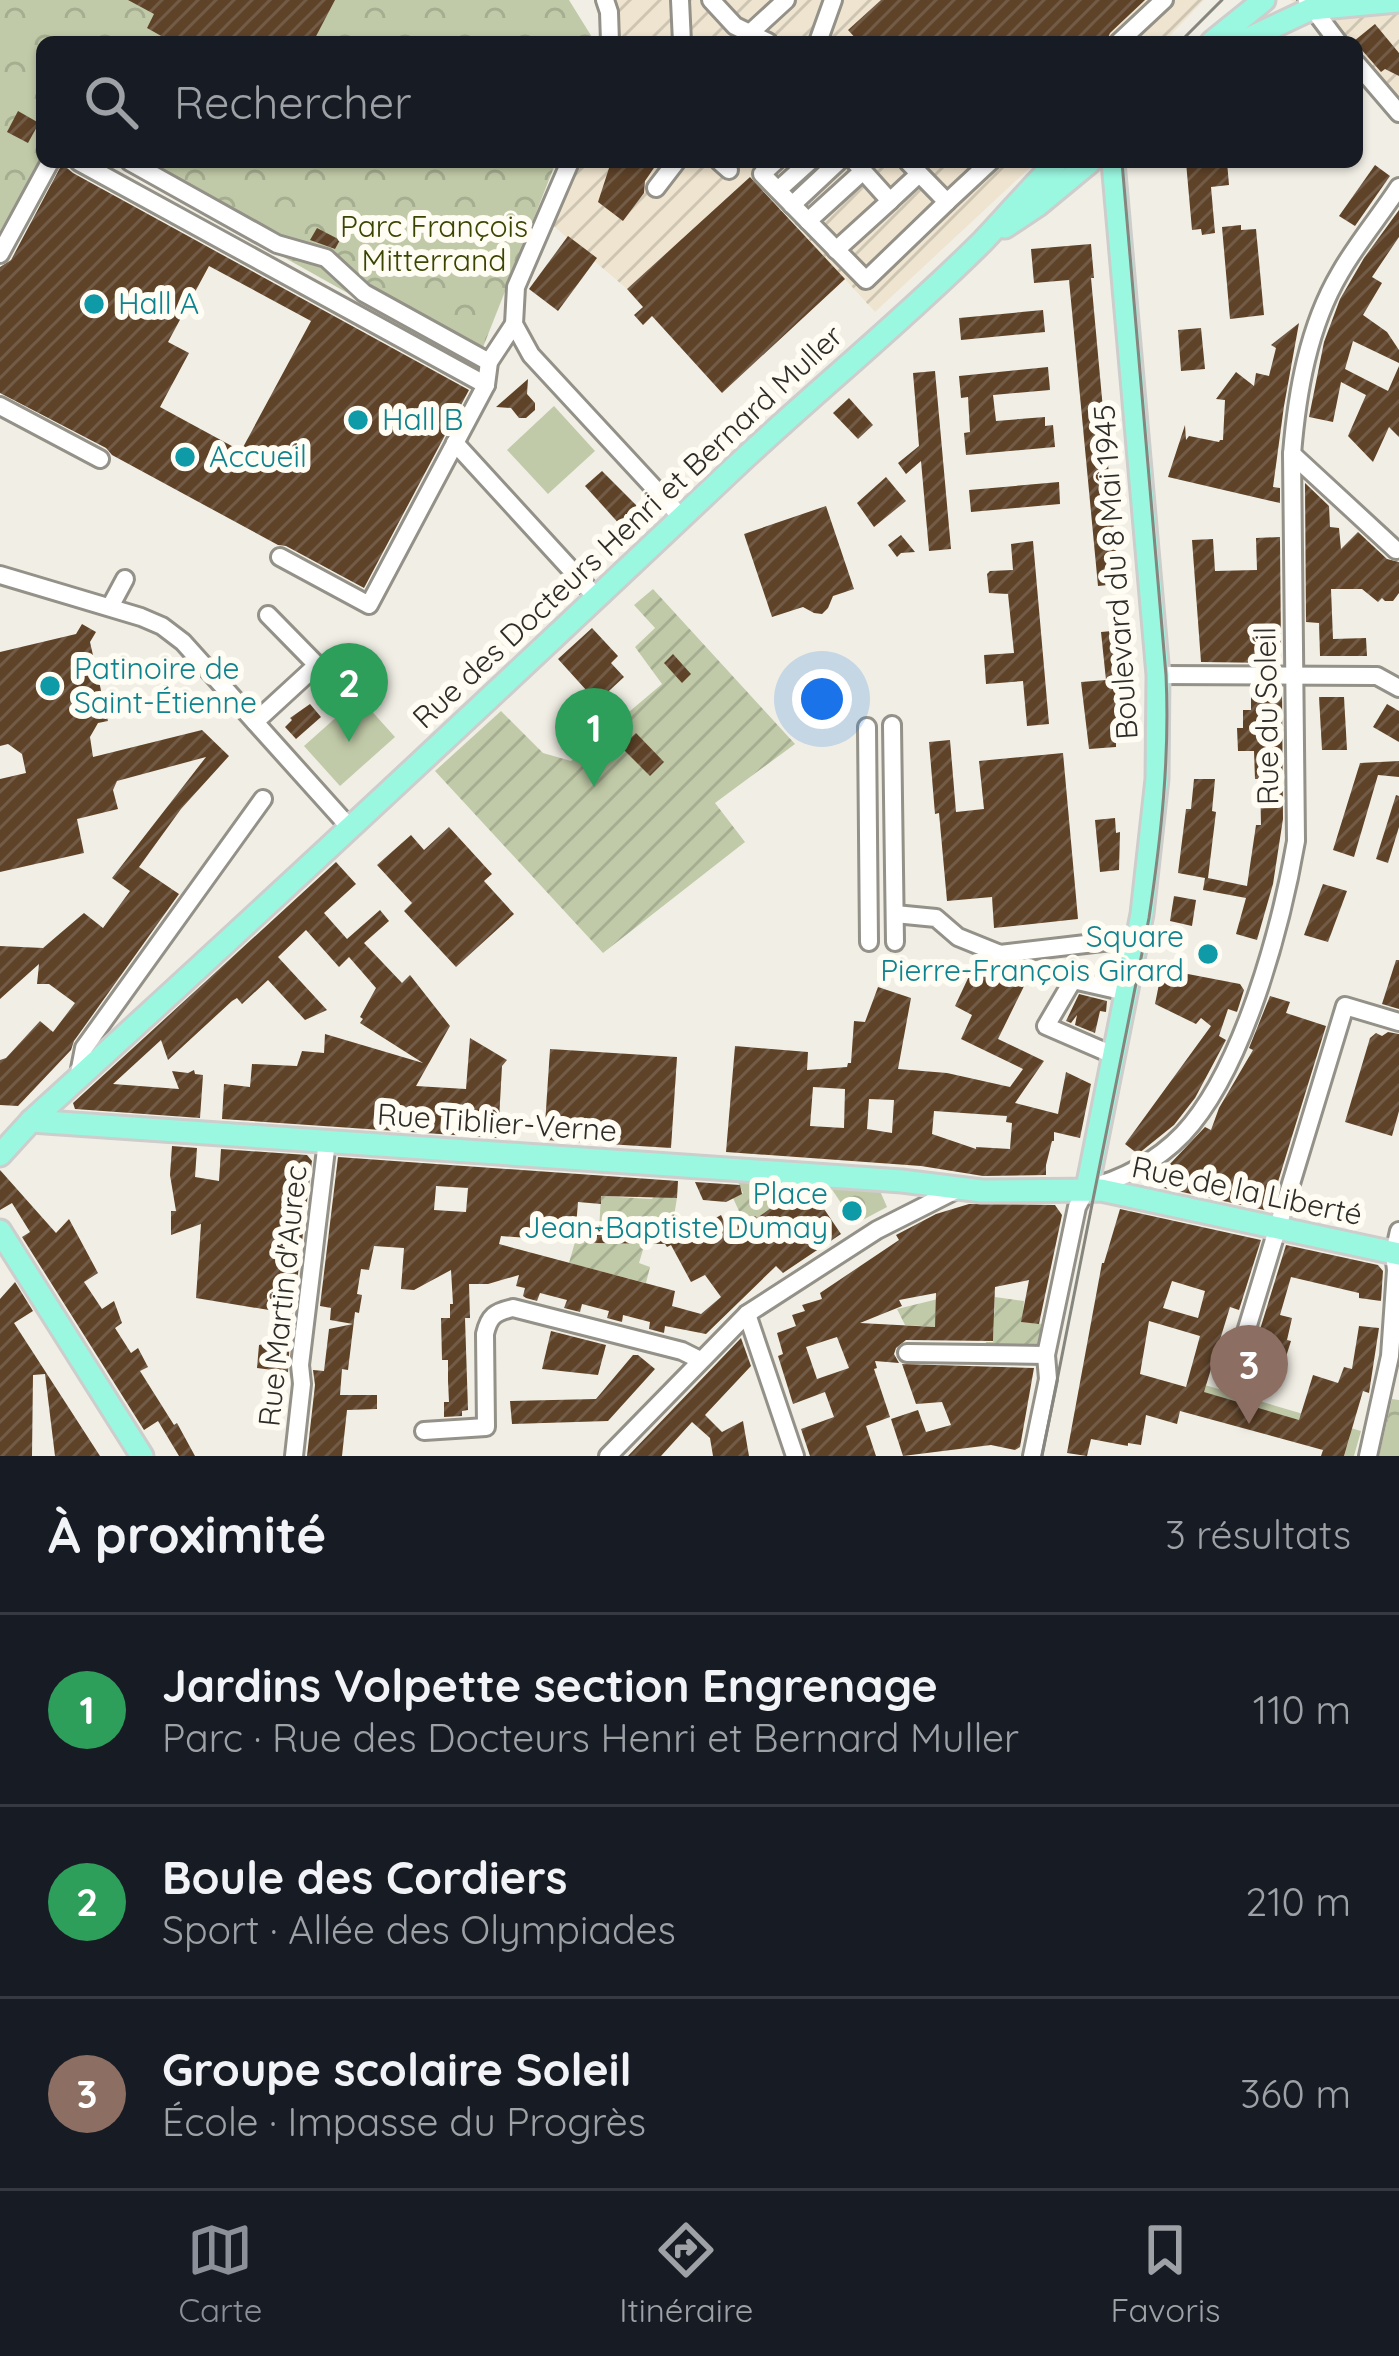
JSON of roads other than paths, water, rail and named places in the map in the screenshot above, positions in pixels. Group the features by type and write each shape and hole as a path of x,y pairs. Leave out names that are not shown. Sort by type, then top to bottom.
{"main road":[{"path":"1219,36 1264,0"},
{"path":"1252,36 1309,4 1399,1"},
{"name":"Rue des Docteurs Henri et Bernard Muller","path":"0,1156 16,1135 984,240 1051,168"},
{"name":"Rue des Docteurs Henri et Bernard Muller","path":"984,240 1038,206 1083,168"},
{"name":"Boulevard du 8 Mai 1945","path":"1087,1188 1148,877 1156,800 1157,675 1114,168"},
{"name":"Rue Tiblier-Verne","path":"16,1135 327,1141 879,1179 982,1191 1087,1188"},
{"name":"Rue de la Liberté","path":"1087,1188 1397,1246"},
{"path":"0,1231 142,1456"}],"street":[{"path":"605,0 610,36"},
{"path":"680,0 682,36"},
{"path":"711,0 735,26 754,36"},
{"path":"749,34 786,0"},
{"path":"820,36 833,0"},
{"path":"1125,36 1164,0"},
{"path":"1309,4 1333,36"},
{"path":"1363,71 1399,113"},
{"path":"0,254 47,168"},
{"path":"90,168 486,385"},
{"path":"141,168 278,244 326,258 364,293 489,362"},
{"path":"280,557 369,605 486,385 489,362 514,324 516,287 567,168"},
{"path":"656,188 671,168"},
{"path":"768,168 762,174 866,280 984,168"},
{"path":"778,190 802,168"},
{"path":"792,205 832,168"},
{"path":"808,221 857,168"},
{"path":"861,168 890,201"},
{"path":"836,250 890,201 914,168 947,202"},
{"name":"Rue du Soleil","path":"1087,1188 1139,1169 1182,1135 1212,1094 1259,983 1296,842 1292,454 1297,400 1318,317 1339,274 1399,188"},
{"path":"514,324 531,355 682,518"},
{"path":"0,406 100,459"},
{"path":"455,443 596,598"},
{"path":"1292,454 1396,550"},
{"path":"0,575 162,626 183,642 351,829"},
{"path":"110,607 125,579"},
{"path":"255,722 317,665 268,615"},
{"path":"1157,675 1377,676 1399,688"},
{"path":"892,725 895,942"},
{"path":"867,727 869,943"},
{"path":"78,1079 84,1048 263,800"},
{"path":"895,914 936,918 958,937 1000,954 1137,938"},
{"path":"1113,1055 1046,1026 1073,980 1126,992"},
{"path":"1235,1369 1345,1006 1399,1022"},
{"name":"Rue Martin d'Aurec","path":"294,1456 327,1141"},
{"path":"608,1456 747,1314 877,1230 960,1188"},
{"path":"1032,1456 1073,1220 1087,1188"},
{"path":"1368,1456 1390,1356 1397,1246"},
{"path":"424,1432 486,1427 485,1334 496,1311 513,1308 700,1360"},
{"path":"747,1314 795,1456"},
{"path":"907,1352 1046,1355"}],"tram line":[{"path":"1186,36 1222,0"},
{"path":"1042,1456 1149,918 1166,767 1166,675 1123,168"}],"place":[{"name":"Hall A","path":"94,304"},
{"name":"Hall B","path":"358,420"},
{"name":"Accueil","path":"185,457"},
{"name":"Patinoire de Saint-Étienne","path":"50,686"},
{"name":"Boule des Cordiers","path":"349,742"},
{"name":"Jardins Volpette section Engrenage","path":"594,787"},
{"name":"Square Pierre-François Girard","path":"1208,954"},
{"name":"Place Jean-Baptiste Dumay","path":"852,1211"},
{"name":"Groupe scolaire Soleil","path":"1249,1424"}],"park label":[{"name":"Parc François Mitterrand","path":"434,244"}]}
